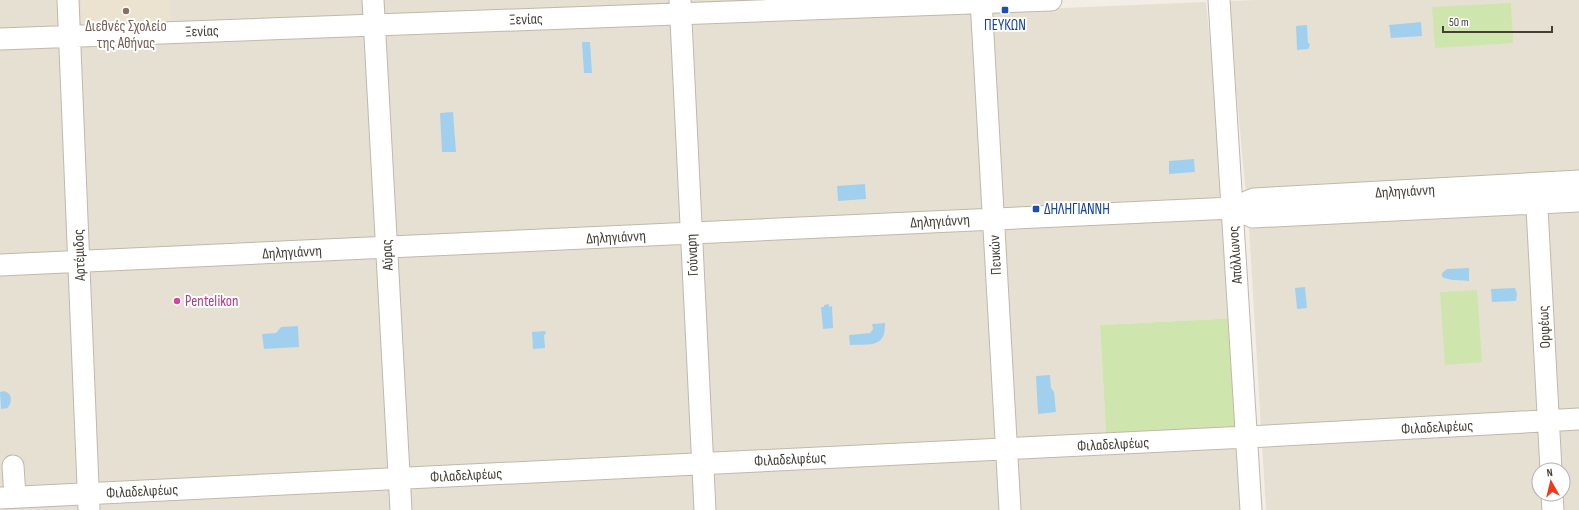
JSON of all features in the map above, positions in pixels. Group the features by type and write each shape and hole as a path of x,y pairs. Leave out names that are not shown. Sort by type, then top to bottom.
{"street":[{"name":"Αρτέμιδος","path":"68,0 89,502"},
{"name":"Αύρας","path":"373,0 401,510"},
{"name":"Ξενίας","path":"0,39 374,25 680,7 1051,0"},
{"name":"Απόλλωνος","path":"1219,0 1251,510"},
{"name":"Πευκών","path":"982,1 1010,510"},
{"name":"Γούναρη","path":"680,7 704,510"},
{"name":"Δηληγιάννη","path":"1536,194 1579,182"},
{"name":"Δηληγιάννη","path":"0,265 1232,208 1254,198 1383,201 1536,194 1579,201"},
{"name":"Ορφέως","path":"1536,194 1551,462"},
{"name":"Φιλαδελφέως","path":"8,497 89,502 399,478 1247,437 1579,419"},
{"path":"8,497 13,466"}],"shaded area":[{"path":"0,0 870,0 0,31"},
{"name":"Διεθνές Σχολείο της Αθήνας","path":"81,0 170,0 171,23 82,25"},
{"path":"1579,0 1579,510 1266,510 1249,228 1228,1"},
{"path":"1206,2 1226,199 0,257 0,49 410,35"},
{"path":"1230,218 1237,318 1100,325 1107,451 1248,443 1251,510 0,510 0,273"}],"green space":[{"path":"1511,3 1513,43 1435,48 1432,7"},
{"path":"1477,290 1482,362 1445,365 1440,292"},
{"path":"1237,318 1246,427 1106,433 1100,325"}],"water":[{"path":"1421,22 1422,36 1391,38 1389,25"},
{"path":"1307,25 1308,43 1310,44 1309,48 1297,50 1296,26"},
{"path":"582,42 590,42 592,73 584,73"},
{"path":"453,112 456,152 442,152 440,113"},
{"path":"1194,159 1195,172 1169,174 1169,161"},
{"path":"865,184 866,199 838,201 837,186"},
{"path":"1469,268 1469,281 1449,279 1442,276 1447,269"},
{"path":"1305,287 1307,308 1297,309 1295,288"},
{"path":"1515,288 1517,294 1516,301 1492,302 1491,289"},
{"path":"829,304 829,307 832,306 833,328 823,329 821,307"},
{"path":"885,323 883,337 879,341 870,344 850,345 849,335 870,333 873,329 872,324"},
{"path":"298,326 299,347 264,349 262,334 276,333 281,327"},
{"path":"545,331 545,348 533,349 532,332"},
{"path":"1050,375 1051,388 1054,392 1056,412 1038,414 1036,376"},
{"path":"4,391 9,394 11,400 8,408 1,409 0,392"}],"place":[{"name":"ΠΕΥΚΩΝ","path":"1005,10"},
{"name":"Διεθνές Σχολείο της Αθήνας","path":"126,11"},
{"name":"ΔΗΛΗΓΙΑΝΝΗ","path":"1036,209"},
{"name":"Pentelikon","path":"177,301"}]}
